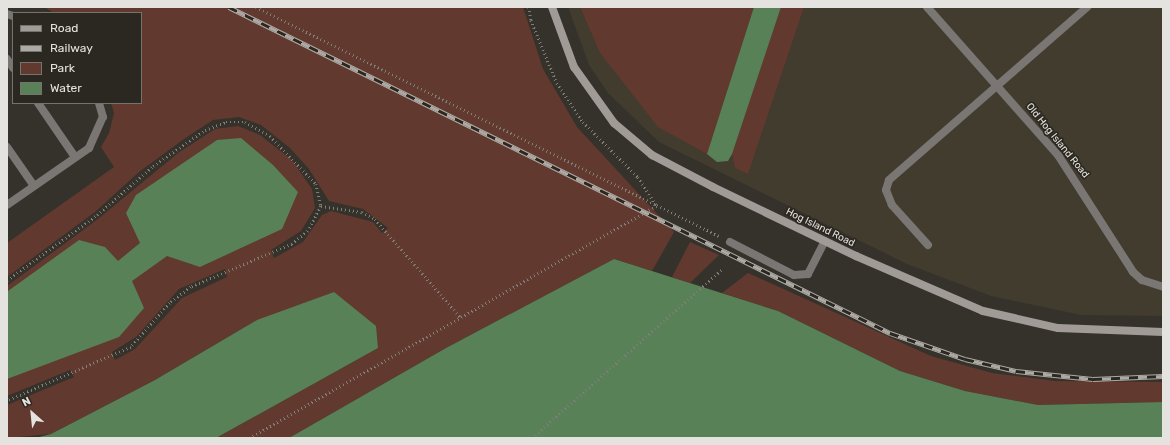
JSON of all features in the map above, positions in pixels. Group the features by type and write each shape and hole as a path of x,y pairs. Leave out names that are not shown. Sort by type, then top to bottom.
{"street":[{"name":"Hog Island Road","path":"552,7 562,41 582,80 597,104 630,138 652,155 713,187 824,241 953,300 1007,318 1096,332 1163,332"}],"lane":[{"name":"Old Hog Island Road","path":"927,7 998,86 1075,178 1133,272 1142,280 1163,287"},
{"path":"928,245 892,205 886,190 889,180 1087,7"},
{"path":"39,104 75,157"},
{"path":"7,205 89,148 100,131 103,117 99,104"},
{"path":"7,147 34,186"},
{"path":"730,242 794,274 808,274 824,241"}],"path":[{"path":"256,7 730,242"},
{"path":"529,7 531,20 557,83 583,122 638,177 657,205"},
{"path":"7,280 97,215 153,166 205,130 226,122 245,122 270,136 316,184 321,206 308,231 292,244 191,287 170,303 131,347 7,401"},
{"path":"249,438 657,205"},
{"path":"321,206 349,209 376,219 461,318"},
{"path":"532,438 721,270"}],"shaded area":[{"path":"568,7 1163,7 1163,316 1081,315 991,296 907,264 659,142 608,93 589,65"}],"green space":[{"path":"44,7 523,7 543,69 577,127 674,232 652,271 614,259 446,348 289,438 216,438 378,348 257,320 155,380 51,434 7,438 7,405 74,377 70,370 7,396 7,286 98,219 178,153 215,129 238,126 260,135 292,160 312,189 315,208 301,231 271,250 274,258 303,242 322,215 331,211 373,222 382,233 388,228 363,209 329,201 309,169 290,148 261,125 239,117 213,120 139,172 95,212 7,277 7,243 114,167 101,147 109,133 114,113 111,104 142,104 142,12 52,12","holes":["225,269 227,277 182,298 135,349 115,360 112,352 136,337 179,289"]},
{"path":"580,7 754,7 707,154 658,127 600,53"},
{"path":"781,7 804,7 748,174 735,168 732,154"},
{"path":"690,242 719,255 690,283 672,277"},
{"path":"748,273 931,356 992,373 1055,381 1163,382 1163,402 1038,405 965,391 900,371 778,311 722,293"}],"water":[{"path":"754,7 781,7 732,154 728,161 717,162 707,154"},
{"path":"241,138 273,165 298,192 282,229 200,267 167,256 132,281 144,308 119,337 7,379 8,291 79,240 105,247 118,261 140,243 126,213 136,195 217,140"},
{"path":"614,259 778,311 900,371 965,391 1038,405 1163,402 1163,438 289,438 446,348"},
{"path":"334,292 376,326 378,348 216,438 35,438 51,434 155,380 257,320"}],"railway":[{"path":"229,7 890,333 965,359 1016,371 1093,379 1163,376"}]}
